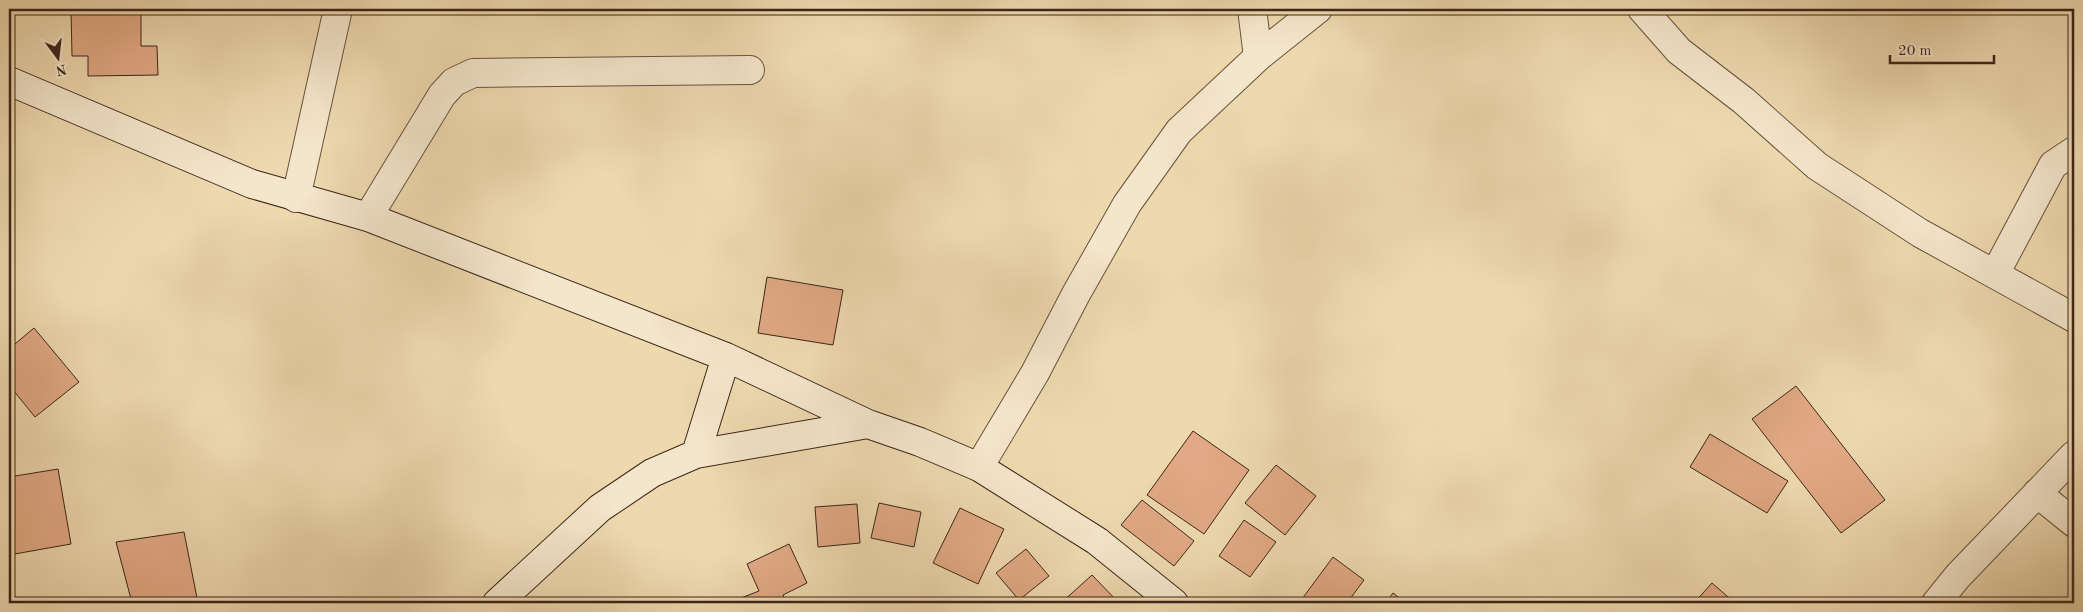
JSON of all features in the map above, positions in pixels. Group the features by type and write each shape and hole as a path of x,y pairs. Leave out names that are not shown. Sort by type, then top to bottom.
{"street":[{"path":"296,198 338,9"},
{"path":"1252,9 1258,57"},
{"path":"979,467 1035,373 1076,294 1127,204 1179,131 1258,57 1318,9"},
{"path":"1642,9 1679,52 1744,101 1817,166 1920,233 2074,318"},
{"path":"368,217 442,95 454,82 473,73 750,70"},
{"path":"9,81 252,184 368,217 726,357 868,424 920,442 979,467 1097,541 1174,603"},
{"path":"1995,274 2053,165 2074,150"},
{"path":"696,454 726,357"},
{"path":"497,603 600,508 652,473 696,454 868,424"},
{"path":"1936,603 1958,576 2074,456"},
{"path":"2037,493 2074,523"}],"building":[{"path":"71,9 141,9 141,46 157,46 158,75 88,76 88,56 72,56"},
{"path":"767,277 843,290 833,345 758,333"},
{"path":"34,328 79,382 35,417 9,385 9,349"},
{"path":"1796,386 1885,500 1841,533 1752,419"},
{"path":"1193,431 1249,470 1204,534 1147,495"},
{"path":"1710,434 1788,481 1767,513 1690,467"},
{"path":"1276,465 1316,496 1285,535 1245,503"},
{"path":"58,469 71,544 9,555 9,477"},
{"path":"1142,500 1194,541 1174,566 1121,525"},
{"path":"879,503 921,512 914,547 871,538"},
{"path":"857,504 860,543 818,547 815,507"},
{"path":"960,508 1004,529 978,584 933,563"},
{"path":"1244,520 1276,542 1250,577 1219,556"},
{"path":"184,532 198,603 132,603 116,542"},
{"path":"789,544 807,583 783,595 786,603 728,603 759,591 747,564"},
{"path":"1026,549 1049,576 1019,600 996,573"},
{"path":"1333,557 1364,580 1347,603 1299,603"},
{"path":"1092,575 1119,603 1061,603"},
{"path":"1712,583 1735,603 1694,603"},
{"path":"1393,593 1406,603 1385,603"}]}
